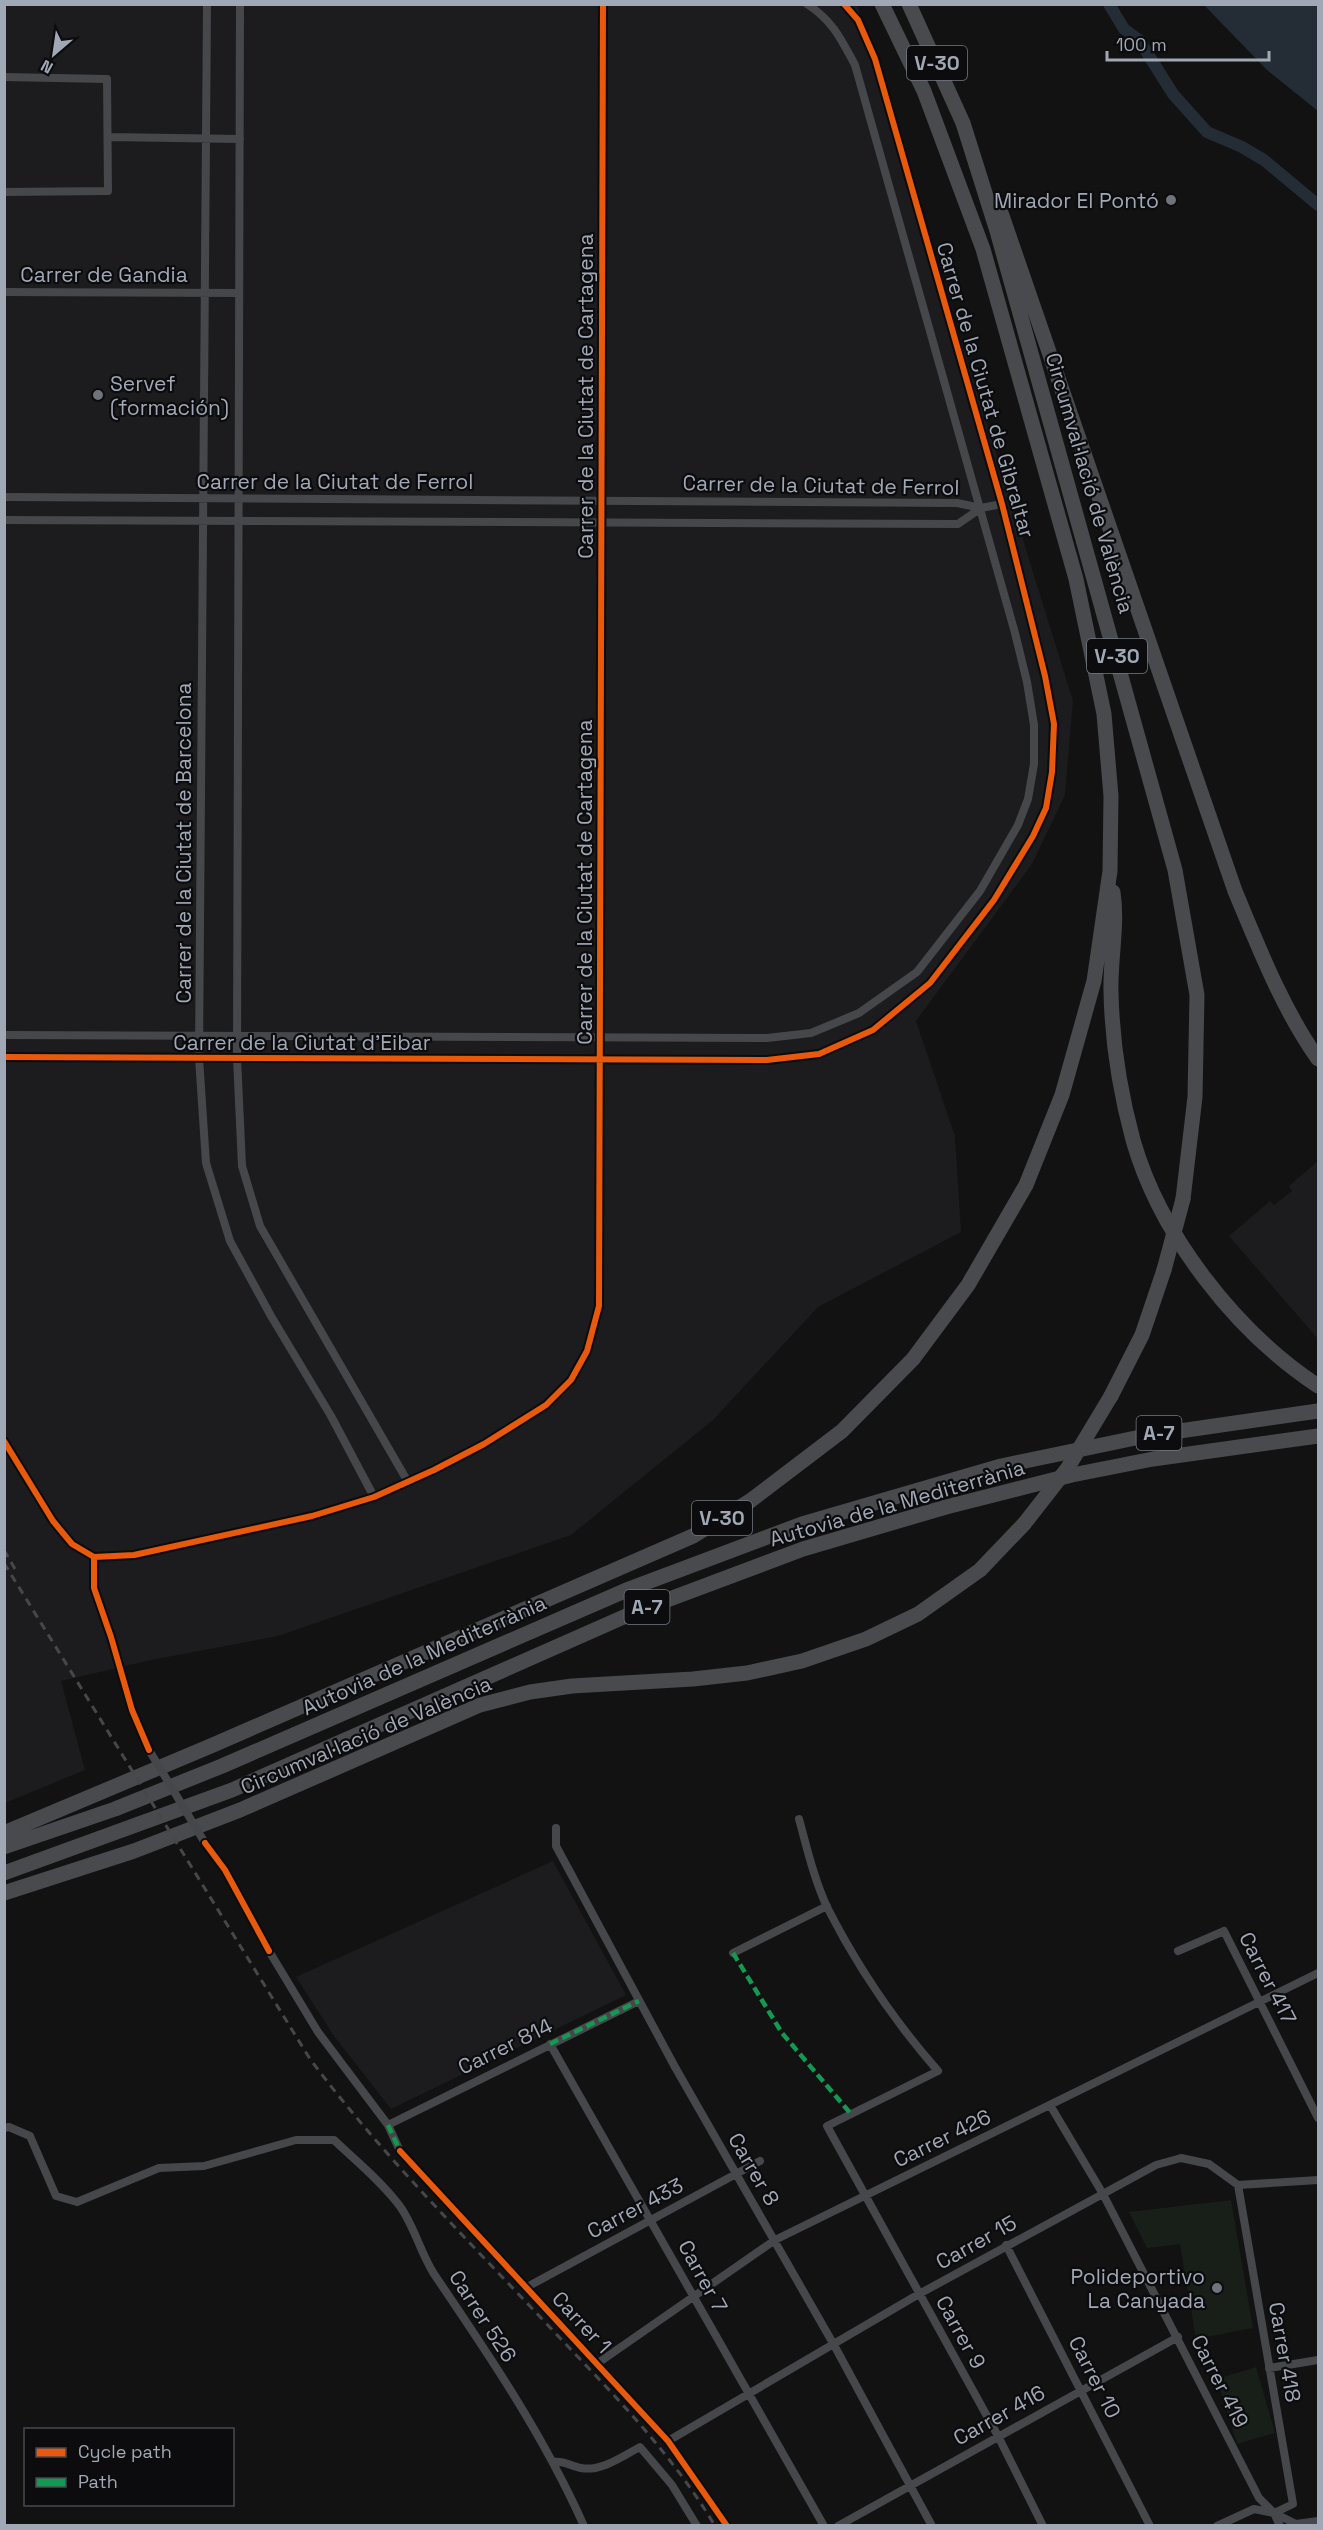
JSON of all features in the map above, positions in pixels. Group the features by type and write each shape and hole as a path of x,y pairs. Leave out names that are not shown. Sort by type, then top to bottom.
{"highway":[{"name":"Circumval·lació de València","path":"4,1833 213,1745 693,1536 750,1501 842,1431 913,1359 968,1285 1026,1185 1062,1095 1094,981 1110,872 1111,796 1104,714 1076,579 983,249 924,91 882,4"},
{"name":"Circumval·lació de València","path":"4,1893 134,1851 240,1810 480,1706 530,1692 572,1686 693,1679 747,1672 802,1661 866,1639 918,1614 980,1570 1024,1524 1066,1469 1111,1396 1142,1335 1164,1270 1183,1199 1195,1097 1197,995 1175,870 1000,242 963,123 909,4"},
{"path":"963,123 979,150 1236,891 1266,965 1291,1014 1318,1059"},
{"path":"1110,872 1114,899 1111,992 1117,1066 1133,1139 1142,1165 1165,1214 1196,1265 1236,1314 1294,1368 1318,1386"},
{"name":"Autovia de la Mediterrània","path":"4,1847 115,1809 211,1770 629,1589 802,1524 1001,1466 1145,1436 1318,1411"},
{"name":"Autovia de la Mediterrània","path":"4,1873 125,1831 232,1790 635,1612 803,1549 946,1506 1072,1475 1153,1459 1318,1436"}],"street":[{"name":"Carrer de la Ciutat de Barcelona","path":"207,4 199,1058 206,1163 230,1241 271,1316 332,1416 374,1497"},
{"path":"240,4 237,1058 242,1166 260,1226 408,1482"},
{"name":"Carrer de la Ciutat de Cartagena","path":"94,1557 134,1555 312,1516 374,1497 484,1444 546,1405 571,1380 587,1351 599,1306 603,4"},
{"name":"Carrer de la Ciutat de Gibraltar","path":"600,1038 767,1038 811,1034 859,1013 916,972 980,891 1018,825 1028,800 1034,764 1034,725 1027,682 981,508 855,66 842,40 824,15 807,4"},
{"name":"Carrer de la Ciutat de Gibraltar","path":"599,1060 767,1060 819,1054 873,1030 930,983 993,900 1033,836 1046,808 1052,772 1054,724 1045,676 1002,504 875,59 858,20 844,4"},
{"path":"4,77 107,79 108,137 108,190 4,192"},
{"path":"108,137 240,139"},
{"name":"Carrer de Gandia","path":"4,292 204,292"},
{"path":"204,292 239,293"},
{"name":"Carrer de la Ciutat de Ferrol","path":"4,497 957,502 981,508"},
{"name":"Carrer de la Ciutat de Gibraltar","path":"981,508 1002,504"},
{"name":"Carrer de la Ciutat de Ferrol","path":"4,520 958,524 981,508"},
{"name":"Carrer de la Ciutat d'Eibar","path":"4,1035 600,1038"},
{"name":"Carrer de la Ciutat d'Eibar","path":"4,1057 599,1060"},
{"path":"4,1441 53,1521 72,1544 94,1557 94,1588 132,1710 149,1750 225,1870 269,1951 318,2032 388,2125"},
{"path":"733,1953 827,1906 799,1819"},
{"name":"Carrer 8","path":"556,1828 556,1846 639,2001 834,2345 932,2526"},
{"name":"Carrer 9","path":"827,1906 904,2032 938,2071 827,2126 998,2436 1043,2526"},
{"name":"Carrer 417","path":"1178,1951 1224,1931 1318,2118"},
{"name":"Carrer 426","path":"598,2363 775,2240 1318,1973"},
{"name":"Carrer 814","path":"388,2125 639,2001"},
{"name":"Carrer 7","path":"550,2044 824,2526"},
{"name":"Carrer 419","path":"1050,2105 1103,2194 1259,2498 1274,2513"},
{"name":"Carrer 1","path":"388,2125 400,2151 668,2441 727,2526"},
{"name":"Carrer 526","path":"4,2128 9,2127 30,2136 56,2196 77,2202 159,2168 204,2166 296,2140 334,2140 379,2182 400,2206 432,2270 477,2337 553,2462 584,2526"},
{"name":"Carrer 15","path":"668,2441 919,2294 1156,2165 1181,2158 1209,2164 1238,2185"},
{"name":"Carrer 433","path":"527,2287 760,2161"},
{"path":"1238,2185 1318,2180"},
{"name":"Carrer 418","path":"1238,2185 1293,2504 1274,2513"},
{"name":"Carrer 10","path":"1006,2245 1150,2526"},
{"name":"Carrer 416","path":"838,2526 1178,2337"},
{"path":"1269,2368 1318,2360"},
{"path":"553,2462 558,2461 583,2469 598,2468 640,2447 672,2485 697,2526"},
{"path":"1217,2526 1254,2509 1274,2513 1296,2524 1318,2521"},
{"path":"1274,2513 1280,2526"}],"shaded area":[{"path":"5,5 857,5 1073,701 1065,795 1032,864 916,1021 955,1136 961,1232 818,1307 713,1420 571,1535 278,1636 151,1660 61,1681 85,1770 5,1803"},
{"path":"1204,5 1318,5 1318,111 1267,70"},
{"path":"1318,1161 1318,1339 1229,1236 1270,1201 1274,1205 1292,1191 1289,1186"},
{"path":"553,1861 626,1995 391,2109 334,2036 296,1977"},
{"name":"Polideportivo La Canyada","path":"1231,2200 1253,2328 1196,2339 1180,2244 1147,2248 1129,2212"},
{"path":"1256,2367 1275,2433 1237,2444 1217,2379"}],"waterway":[{"path":"1109,4 1124,29 1139,40 1173,94 1207,132 1242,147 1264,160 1318,205"}],"railway":[{"path":"4,1550 15,1569"},
{"path":"4,1563 310,2059 399,2167 642,2427 681,2475 715,2526"}],"marked path":[{"path":"733,1953 782,2033 851,2114"},
{"path":"550,2044 639,2001"},
{"path":"388,2125 400,2151"}],"cycle path":[{"path":"94,1557 134,1555 312,1516 374,1497 484,1444 546,1405 571,1380 587,1351 599,1306 603,4"},
{"path":"4,1057 767,1060 819,1054 873,1030 930,983 994,900 1033,836 1046,808 1052,772 1054,724 1045,676 1002,504 875,59 858,20 844,4"},
{"path":"4,1441 53,1521 72,1544 94,1557"},
{"path":"94,1557 94,1588 132,1710 149,1750"},
{"path":"205,1843 225,1870 269,1951"},
{"path":"400,2151 668,2441 727,2526"}],"place":[{"name":"Mirador El Pontó","path":"1171,200"},
{"name":"Servef (formación)","path":"98,395"},
{"name":"Polideportivo La Canyada","path":"1217,2288"}]}
